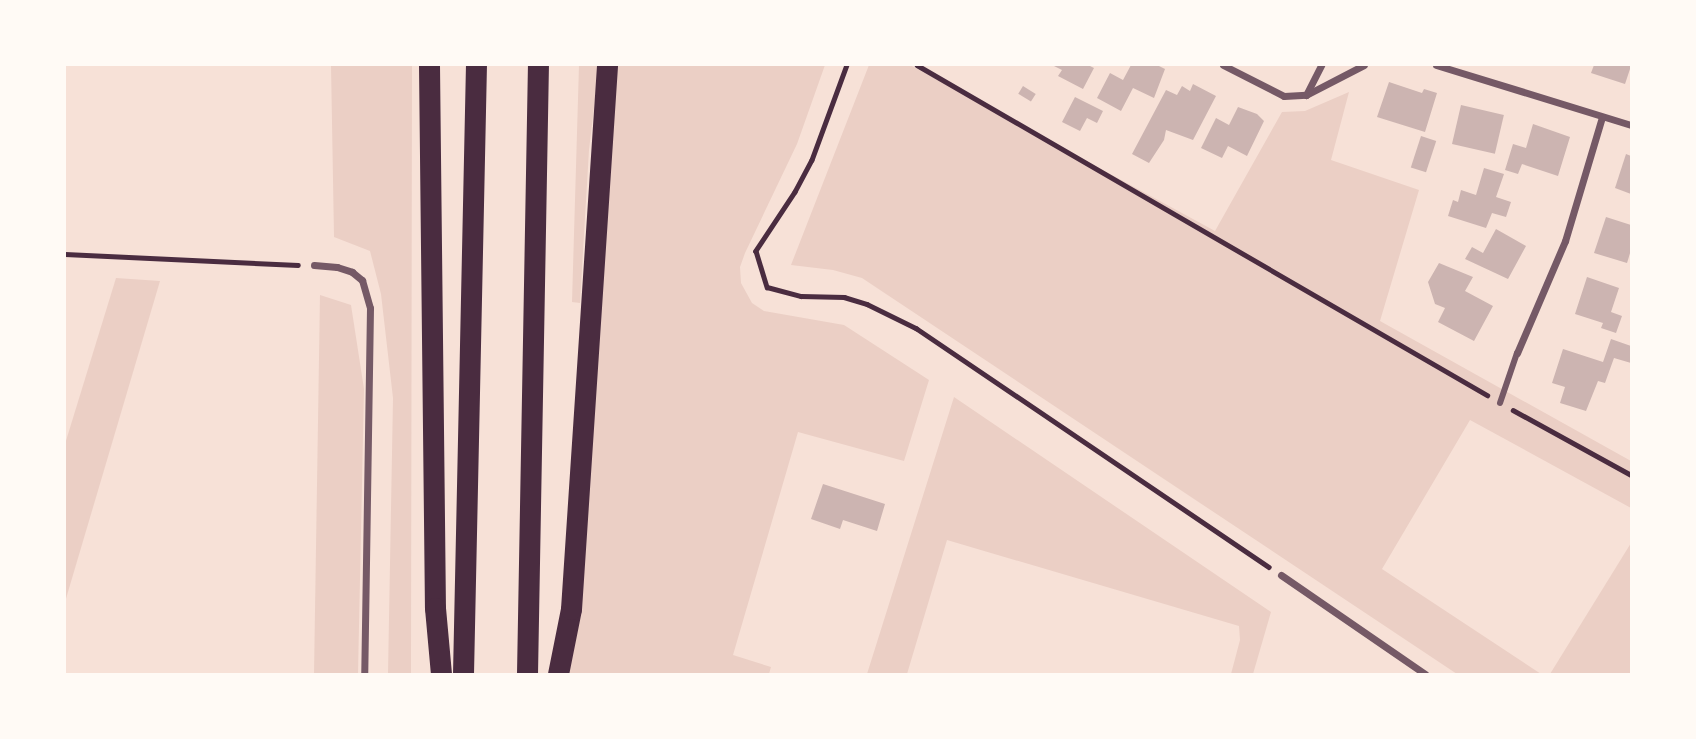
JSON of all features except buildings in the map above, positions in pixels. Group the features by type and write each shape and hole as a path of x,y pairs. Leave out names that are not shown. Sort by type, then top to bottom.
{"highway":[{"path":"429,65 435,608 441,674"},
{"path":"463,674 476,65"},
{"path":"527,674 538,65"},
{"path":"558,674 571,609 607,65"}],"street":[{"path":"1223,65 1283,96 1306,95 1364,65"},
{"path":"1306,95 1321,65"},
{"path":"1436,65 1631,125"},
{"path":"1500,403 1517,353 1565,241 1602,117"},
{"path":"314,265 337,267 352,272 362,280 370,308 365,674"},
{"path":"1281,575 1425,674"}],"path":[{"path":"847,65 812,160 795,192 756,251 762,279 767,287 777,291 844,297 867,304 916,328 1281,575"},
{"path":"917,65 1500,403 1631,475"},
{"path":"65,254 314,265"}],"shaded area":[{"path":"331,65 412,65 411,674 388,674 393,398 381,294 370,251 334,237"},
{"path":"579,65 599,65 589,150 580,303 572,302"},
{"path":"614,65 825,65 797,144 745,253 740,267 741,283 752,303 764,311 844,325 929,380 904,461 798,432 733,655 771,667 769,674 555,674"},
{"path":"869,65 910,65 1215,231 1282,112 1305,111 1349,92 1331,160 1419,190 1380,321 1631,461 1631,508 1470,420 1382,569 1541,674 1457,674 862,278 833,270 791,265"},
{"path":"116,278 160,281 65,602 65,444"},
{"path":"320,295 351,305 364,389 358,674 314,674"},
{"path":"954,397 1271,612 1253,674 1231,674 1240,640 1239,626 947,540 907,674 867,674"},
{"path":"1631,543 1631,674 1550,674"}]}
